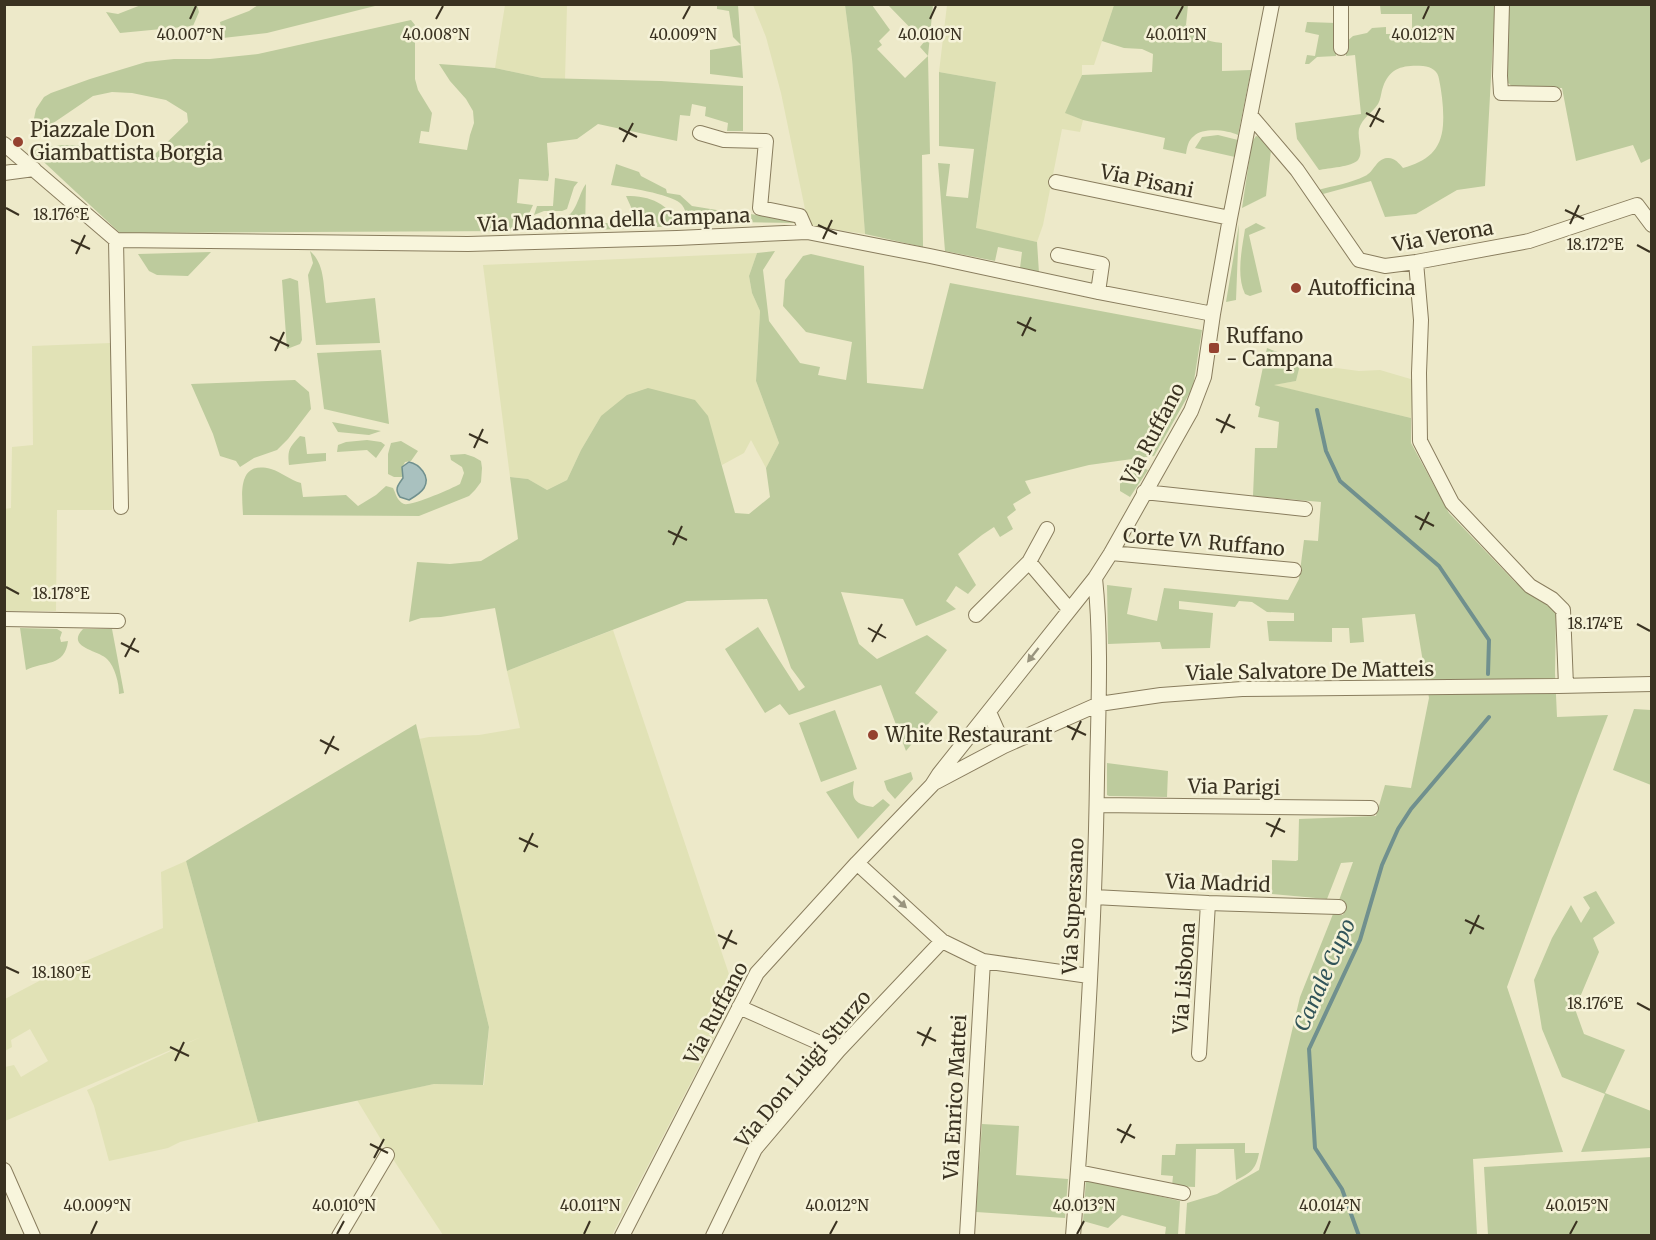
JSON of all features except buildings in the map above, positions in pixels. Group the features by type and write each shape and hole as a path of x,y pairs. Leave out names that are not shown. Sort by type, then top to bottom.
{"street":[{"name":"Via Ruffano","path":"622,1236 757,973 932,785 1095,578 1191,411 1204,377 1230,218 1272,4"},
{"path":"1341,4 1341,48"},
{"path":"1502,4 1500,76 1502,93 1554,94"},
{"name":"Via Verona","path":"1251,116 1297,170 1359,260 1385,266 1528,241 1637,205 1652,225"},
{"path":"700,134 724,140 766,141 760,208 800,216 807,232"},
{"path":"4,144 116,240 121,507"},
{"path":"4,173 34,169"},
{"name":"Via Pisani","path":"1056,182 1230,218"},
{"name":"Via Madonna della Campana","path":"116,240 468,244 807,232 1213,314"},
{"path":"1058,255 1102,264 1098,292"},
{"path":"1416,262 1421,320 1420,441 1452,503 1530,585 1552,599 1563,610 1562,686"},
{"path":"1144,492 1305,509"},
{"path":"976,615 1029,562 1047,529"},
{"name":"Corte V^ Ruffano","path":"1111,553 1294,570"},
{"path":"1029,562 1069,609"},
{"name":"Via Supersano","path":"1073,1236 1094,897 1099,704 1098,615 1095,578"},
{"path":"4,620 118,621"},
{"name":"Viale Salvatore De Matteis","path":"981,758 1099,704 1161,695 1242,688 1652,684"},
{"path":"988,712 1004,746"},
{"name":"Via Ruffano","path":"932,785 981,758"},
{"name":"Via Parigi","path":"1097,805 1371,808"},
{"path":"857,863 942,940 983,961 1089,976"},
{"name":"Via Madrid","path":"1094,897 1339,907"},
{"name":"Via Lisbona","path":"1199,1054 1208,903"},
{"name":"Via Don Luigi Sturzo","path":"713,1236 755,1149 837,1051 942,940"},
{"name":"Via Enrico Mattei","path":"967,1236 983,961"},
{"path":"739,1007 837,1051"},
{"path":"339,1236 387,1155"},
{"path":"4,1170 33,1236"},
{"path":"1078,1172 1183,1193"}],"green space":[{"path":"375,4 375,6 267,33 223,38 220,22 249,11 258,5"},
{"path":"141,5 197,5 199,12 193,26 120,33 106,12 118,14"},
{"path":"505,5 567,5 565,79 542,78 495,68"},
{"path":"717,5 738,5 741,45 733,37 729,11 717,9"},
{"path":"753,5 845,5 852,59 865,234 811,226 806,214 781,93 766,37"},
{"path":"845,5 872,5 890,30 879,41 882,45 877,49 905,78 928,56 930,154 922,155 923,247 865,234 852,59"},
{"path":"888,5 933,5 928,56 920,47 924,42"},
{"path":"947,5 1114,5 1094,65 1082,65 1082,75 1066,113 1083,120 1080,132 1062,129 1043,225 1037,242 976,229 996,82 939,72"},
{"path":"1114,5 1188,5 1186,25 1202,38 1222,43 1222,71 1251,70 1238,135 1216,130 1203,131 1190,140 1186,154 1163,149 1165,138 1083,120 1065,113 1082,75 1152,72 1153,54 1142,49 1124,48 1102,41"},
{"path":"1380,5 1495,5 1485,186 1457,190 1416,214 1385,217 1371,181 1323,194 1318,190 1365,176 1383,159 1394,159 1403,168 1431,154 1442,134 1443,119 1438,76 1432,68 1404,67 1390,75 1383,87 1378,104 1360,125 1360,157 1355,162 1319,170 1297,139 1295,123 1361,114 1355,55 1346,56 1345,43 1353,36 1367,33 1372,28 1386,27 1386,34 1399,34 1400,28 1412,29 1412,14 1381,14"},
{"path":"1506,5 1651,5 1651,158 1641,163 1633,145 1576,161 1562,88 1514,88 1507,82"},
{"path":"411,20 415,25 415,79 418,90 432,113 429,132 421,131 419,143 467,150 474,123 473,111 466,99 439,64 495,68 542,78 743,86 743,131 727,131 728,123 705,116 706,107 692,104 690,116 680,115 677,141 598,124 577,139 547,143 548,181 519,179 517,203 533,205 521,231 120,233 32,151 63,145 87,146 113,157 154,155 188,122 187,113 166,100 132,93 112,92 93,96 43,130 31,133 36,109 44,97 90,79 146,62 258,54"},
{"path":"1307,22 1336,23 1336,56 1317,57 1309,64 1305,64 1307,55 1315,56 1319,35 1305,32"},
{"path":"741,45 743,78 710,74 710,50"},
{"path":"939,72 996,82 976,228 1037,242 1039,273 1020,268 1022,252 998,247 995,261 945,251 938,163 950,164 946,196 968,198 974,149 939,146"},
{"path":"1218,135 1238,140 1235,157 1195,148 1202,137"},
{"path":"1256,136 1264,138 1271,150 1266,196 1242,208 1252,142"},
{"path":"616,164 639,172 641,176 666,189 667,193 680,195 692,206 729,212 728,223 689,225 684,208 675,200 647,191 611,185"},
{"path":"555,178 578,182 574,187 567,209 544,211 534,215 537,206 553,206"},
{"path":"586,184 585,230 534,231 538,222 543,218 562,218 571,213"},
{"path":"626,196 643,197 658,202 670,212 679,226 595,230 594,223 631,223 631,207"},
{"path":"736,212 798,221 798,223 736,222"},
{"path":"1256,223 1266,228 1249,235 1262,292 1250,296 1245,294 1242,287 1240,262 1245,229"},
{"path":"1239,224 1236,300 1226,302"},
{"path":"310,251 321,268 326,303 375,298 380,343 316,345 308,275 313,263"},
{"path":"775,251 763,270 769,321 800,363 820,367 818,375 846,380 852,342 806,332 783,306 785,280 803,256 811,254 864,266 867,383 923,389 950,283 1202,330 1193,387 1154,456 1089,465 1025,481 1031,493 1013,504 1016,510 1007,517 1013,529 1000,537 994,527 958,554 976,585 968,594 956,586 946,601 956,609 916,626 903,599 841,592 859,644 877,659 927,635 947,650 915,693 938,712 906,751 881,685 789,715 780,704 765,713 725,649 758,627 799,691 805,687 791,668 767,599 687,601 507,671 495,608 421,618 409,622 417,562 450,564 481,561 518,539 510,477 528,479 547,490 567,480 601,416 627,395 648,388 695,400 708,416 735,513 749,514 770,497 766,468 779,443 756,381 760,311 752,293 749,276 757,253"},
{"path":"211,252 188,276 157,275 149,271 138,254"},
{"path":"757,253 749,276 752,293 760,311 756,381 779,443 766,468 751,440 744,453 722,465 719,456 601,416 567,480 547,490 528,479 510,477 483,265"},
{"path":"290,278 298,281 302,340 300,344 287,349 282,280"},
{"path":"111,343 112,510 57,510 56,611 5,611 4,509 11,508 12,447 33,445 32,346"},
{"path":"1267,348 1301,361 1296,381 1274,385 1411,418 1411,443 1449,513 1515,582 1556,612 1557,717 1608,715 1507,987 1563,1152 1473,1159 1477,1235 1185,1235 1187,1203 1217,1194 1259,1170 1300,997 1333,914 1343,915 1346,904 1338,903 1353,862 1341,863 1327,899 1272,894 1272,860 1298,860 1299,819 1376,816 1385,785 1411,788 1429,698 1415,614 1362,618 1364,642 1350,643 1349,628 1332,628 1332,642 1269,641 1267,621 1294,621 1294,613 1267,612 1252,602 1239,601 1235,607 1179,601 1179,609 1213,613 1210,648 1162,649 1160,642 1108,644 1107,585 1132,588 1127,614 1157,621 1164,588 1288,600 1299,579 1304,540 1318,541 1321,502 1253,496 1255,448 1277,448 1279,422 1258,417 1260,407 1255,405"},
{"path":"381,350 389,424 324,409 317,353"},
{"path":"1301,361 1359,371 1380,370 1414,380 1411,418 1272,385 1296,381"},
{"path":"295,380 309,392 311,409 288,439 277,450 254,458 240,467 236,461 220,456 191,384"},
{"path":"332,422 381,431 369,435 338,432"},
{"path":"300,436 305,437 307,454 326,453 326,461 289,465 290,449"},
{"path":"367,440 381,442 385,445 376,458 367,450 337,452 338,445"},
{"path":"401,441 418,451 411,461 405,462 402,477 394,477 388,474 388,454 391,443"},
{"path":"465,454 481,461 481,482 469,496 419,516 243,515 242,489 247,474 252,469 271,469 301,483 303,497 346,495 358,506 386,486 393,488 402,503 408,504 432,497 460,484 464,473 462,467 451,460 450,455"},
{"path":"1142,467 1148,470 1130,497 1120,491 1120,481"},
{"path":"20,628 57,629 62,632 61,642 68,641 63,655 53,662 26,670"},
{"path":"83,629 112,629 124,693 119,694 116,675 107,659 85,648 78,640"},
{"path":"613,630 736,995 612,1235 443,1235 357,1100 434,1084 484,1085 489,1027 419,739 479,735 520,728 507,671"},
{"path":"1634,709 1651,710 1651,785 1613,770"},
{"path":"835,710 857,769 821,782 799,723"},
{"path":"416,724 489,1027 483,1085 434,1084 258,1122 186,861"},
{"path":"1107,763 1168,771 1167,797 1107,795"},
{"path":"911,772 913,779 895,799 887,790 884,781"},
{"path":"854,781 853,792 858,802 873,807 883,799 890,805 858,839 826,792"},
{"path":"186,861 258,1122 180,1142 168,1148 109,1161 94,1106 87,1090 201,1037 5,1121 5,1067 14,1065 21,1077 48,1061 30,1029 11,1040 12,1047 5,1051 5,999 41,980 163,928 161,872"},
{"path":"1596,891 1615,923 1593,938 1599,952 1575,1009 1584,1034 1625,1050 1605,1093 1651,1111 1651,1148 1581,1152 1605,1094 1562,1077 1542,1029 1534,980 1552,938 1571,905 1581,923 1590,908 1583,897"},
{"path":"982,1124 1019,1126 1016,1175 1068,1179 1065,1218 976,1212"},
{"path":"1245,1143 1245,1153 1259,1153 1258,1158 1252,1170 1236,1180 1234,1149 1196,1149 1195,1187 1172,1186 1173,1176 1161,1175 1162,1155 1175,1155 1176,1144"},
{"path":"1651,1157 1651,1235 1488,1235 1484,1167"},
{"path":"1086,1179 1180,1201 1178,1235 1165,1235 1166,1227 1122,1215 1108,1228 1083,1221"}],"water":[{"path":"409,462 417,465 423,471 426,484 423,490 409,500 400,497 397,489 403,478 402,467"}],"waterway":[{"name":"Canale Cupo","path":"1317,410 1326,451 1340,481 1439,566 1489,640 1488,674"},
{"name":"Canale Cupo","path":"1359,1236 1342,1189 1315,1148 1309,1049 1360,940 1382,865 1398,829 1411,809 1489,717"}],"place":[{"name":"Piazzale Don Giambattista Borgia","path":"18,142"},
{"name":"Autofficina","path":"1296,288"},
{"name":"Ruffano - Campana","path":"1214,348"},
{"name":"White Restaurant","path":"873,735"}]}
